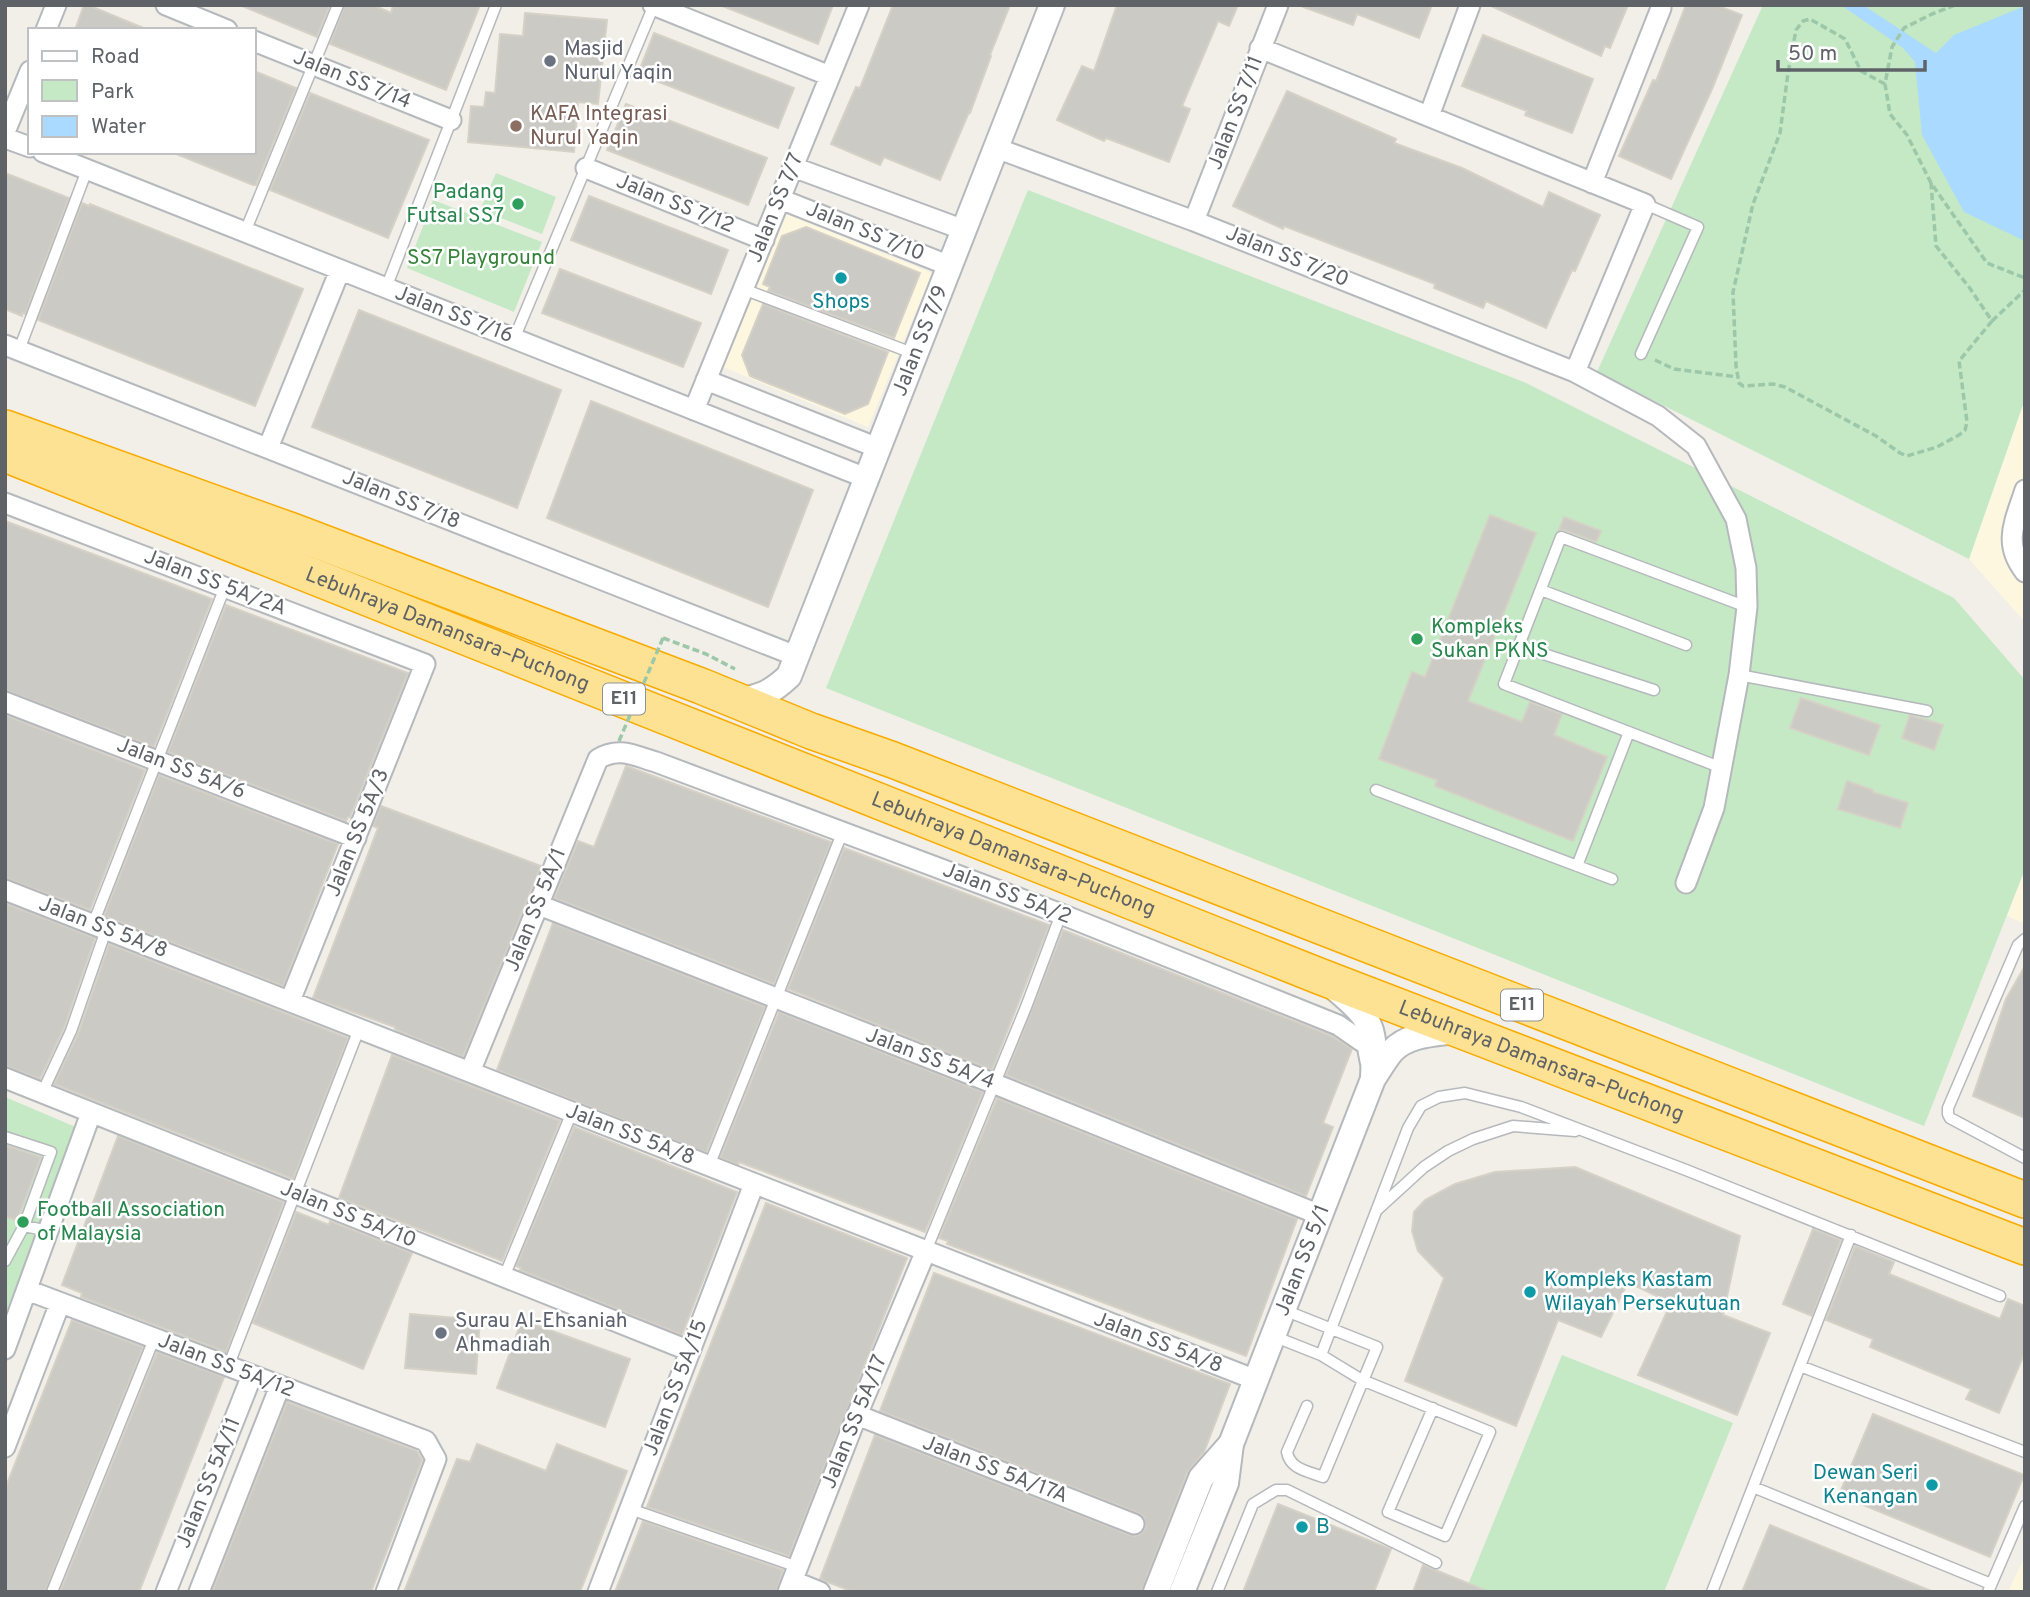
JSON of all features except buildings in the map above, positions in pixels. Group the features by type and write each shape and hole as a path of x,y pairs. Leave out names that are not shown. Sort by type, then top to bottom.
{"highway":[{"path":"5,405 99,440 223,492 292,531"},
{"name":"Lebuhraya Damansara–Puchong","path":"5,428 292,531 701,686 811,732 893,760 2025,1199"},
{"name":"Lebuhraya Damansara–Puchong","path":"5,454 1319,975 2025,1247"},
{"path":"5,476 152,528 231,542"}],"street":[{"path":"47,28 56,5"},
{"path":"166,5 222,28"},
{"path":"653,5 830,76"},
{"name":"Jalan SS 7/7","path":"694,410 859,5"},
{"name":"Jalan SS 7/9","path":"792,666 1052,5"},
{"name":"Jalan SS 7/11","path":"1194,221 1278,5"},
{"path":"1429,116 1471,5"},
{"path":"1592,183 1661,8"},
{"name":"Jalan SS 7/14","path":"256,42 451,120"},
{"path":"1261,48 1645,204 1575,372"},
{"path":"28,76 5,135 28,146"},
{"name":"Jalan SS 7/20","path":"996,148 1194,221 1575,372 1658,416 1696,446 1736,519 1746,568 1747,607 1739,675 1714,808 1686,883"},
{"name":"Jalan SS 7/16","path":"48,154 866,478"},
{"name":"Jalan SS 7/12","path":"586,167 764,240"},
{"name":"Jalan SS 7/10","path":"793,167 964,230"},
{"name":"Jalan SS 7/10","path":"780,199 950,266"},
{"path":"268,448 340,270"},
{"name":"Jalan SS 7/18","path":"12,347 268,448 792,666"},
{"path":"706,380 878,448"},
{"path":"2025,490 2011,530 2012,550 2025,572"},
{"name":"Jalan SS 5A/2A","path":"5,503 425,664"},
{"name":"Jalan SS 5A/3","path":"290,1001 425,664"},
{"path":"736,702 761,696 775,689 792,666"},
{"path":"792,666 791,698 797,714 811,732"},
{"name":"Jalan SS 5A/6","path":"5,702 356,838"},
{"name":"Jalan SS 5A/2","path":"614,747 1061,914 1338,1025 1367,1045 1373,1079"},
{"name":"Jalan SS 5A/1","path":"470,1072 598,759 614,747"},
{"name":"Jalan SS 5A/8","path":"5,890 925,1253 1256,1380"},
{"name":"Jalan SS 5A/4","path":"539,905 1320,1214"},
{"name":"Jalan SS 5/1","path":"1319,975 1353,1003 1372,1030 1373,1079"},
{"name":"Jalan SS 5/1","path":"1182,1592 1227,1483 1231,1444 1373,1079 1393,1050 1407,1040 1423,1035 1463,1030"},
{"name":"Jalan SS 5A/10","path":"5,1079 690,1351"},
{"path":"5,1349 92,1113"},
{"name":"Jalan SS 5A/15","path":"598,1592 754,1185"},
{"name":"Jalan SS 5A/17","path":"793,1580 857,1415 925,1253"},
{"name":"Jalan SS 5A/12","path":"27,1290 426,1441 436,1459 386,1592"},
{"path":"5,1447 60,1303"},
{"name":"Jalan SS 5A/11","path":"166,1592 240,1371"},
{"name":"Jalan SS 5A/11","path":"199,1592 280,1386"},
{"name":"Jalan SS 5A/17A","path":"857,1415 1134,1524"},
{"name":"Jalan SS 5/1","path":"1156,1592 1201,1478 1231,1444"},
{"path":"793,1580 820,1592"}],"lane":[{"path":"246,232 338,5"},
{"path":"386,288 496,5"},
{"path":"514,339 653,5"},
{"path":"12,347 87,170"},
{"path":"1641,354 1698,227 1645,204"},
{"path":"743,289 915,354"},
{"path":"1722,768 1504,684 1561,537 1747,607"},
{"path":"42,1093 71,1031 100,927 225,587"},
{"path":"1541,590 1686,645"},
{"path":"1519,646 1654,690"},
{"path":"1739,675 1927,711"},
{"path":"1577,866 1629,732"},
{"path":"1376,790 1612,879"},
{"path":"709,1166 843,831"},
{"path":"925,1253 1026,1007 1061,914"},
{"path":"2025,939 2018,945 1948,1108 1950,1118 2025,1158"},
{"path":"240,1371 304,1198 359,1029"},
{"path":"1321,1355 1408,1128 1421,1106 1439,1097 1465,1093 1521,1107 2000,1296"},
{"path":"504,1277 572,1112"},
{"path":"1375,1212 1424,1167 1473,1139 1513,1126 1585,1132"},
{"path":"5,1137 51,1152 24,1226 5,1261"},
{"path":"24,1226 49,1231"},
{"path":"1713,1592 1851,1235"},
{"path":"1283,1310 1377,1347 1323,1477 1292,1465 1288,1459 1287,1452 1307,1405"},
{"path":"1273,1336 1321,1355 1363,1380 1433,1408 1490,1432 1445,1536 1388,1512 1433,1408"},
{"path":"52,1592 154,1339"},
{"path":"1800,1366 2025,1452"},
{"path":"1753,1487 1989,1588 2025,1506"},
{"path":"1217,1592 1253,1504 1276,1490 1287,1490 1436,1563"},
{"path":"630,1509 793,1580"}],"path":[{"path":"1955,5 1904,28 1892,47 1885,84 1890,114 1907,135 1931,183 1987,263 2025,278"},
{"path":"1885,84 1861,71 1844,39 1810,19 1803,21 1796,30 1780,133 1753,204 1733,292 1740,383 1743,386 1773,384 1785,387 1876,436 1907,456 1937,447 1965,430 1967,422 1959,361 1992,321 2025,290"},
{"path":"1931,183 1936,246 1969,286 1992,321"},
{"path":"1641,354 1674,369 1738,377"},
{"path":"614,747 663,638 706,654"}],"shaded area":[{"path":"787,214 932,273 868,427 723,367"},
{"path":"2025,399 2025,622 1969,559"},
{"path":"2025,869 2025,924 2007,916"},
{"path":"2025,1556 2025,1592 2008,1592"}],"green space":[{"path":"1763,5 2025,5 2025,399 1969,559 1597,372"},
{"name":"Padang Futsal SS7","path":"496,173 556,197 542,234 480,210"},
{"name":"Kompleks Sukan PKNS","path":"1028,190 1524,382 1954,598 2025,680 2025,869 1924,1126 826,688"},
{"name":"SS7 Playground","path":"433,200 542,242 514,312 407,268"},
{"name":"Football Association of Malaysia","path":"5,1097 78,1128 5,1315"},
{"path":"1562,1355 1733,1423 1664,1592 1465,1592"}],"water":[{"path":"1841,5 1863,5 1936,53 1954,35 2025,6 2025,241 1964,212 1922,135 1915,62 1903,48"}],"place":[{"name":"Masjid Nurul Yaqin","path":"550,61"},
{"name":"KAFA Integrasi Nurul Yaqin","path":"516,126"},
{"name":"Padang Futsal SS7","path":"518,204"},
{"name":"Shops","path":"841,278"},
{"name":"Kompleks Sukan PKNS","path":"1417,639"},
{"name":"Football Association of Malaysia","path":"23,1222"},
{"name":"Kompleks Kastam Wilayah Persekutuan","path":"1530,1292"},
{"name":"Surau Al-Ehsaniah Ahmadiah","path":"441,1333"},
{"name":"Dewan Seri Kenangan","path":"1932,1485"},
{"name":"B","path":"1302,1527"}]}
